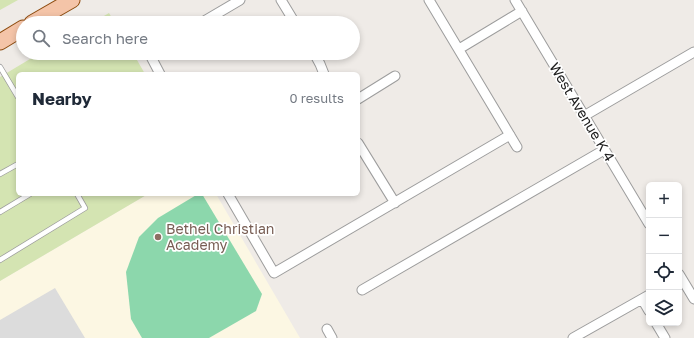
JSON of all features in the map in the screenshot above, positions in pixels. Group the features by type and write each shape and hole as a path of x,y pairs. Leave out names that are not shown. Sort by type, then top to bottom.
{"main road":[{"path":"44,16 72,0"},
{"path":"0,42 16,32"}],"street":[{"path":"211,16 229,3 240,0"},
{"path":"282,0 291,16"},
{"path":"429,0 517,147"},
{"name":"West Avenue K 4","path":"515,0 646,219"},
{"path":"459,49 522,11"},
{"path":"584,116 694,52"},
{"path":"152,60 159,72"},
{"path":"318,60 323,72"},
{"path":"360,98 395,76"},
{"path":"229,196 274,273 510,135"},
{"path":"360,146 395,203"},
{"path":"362,290 604,150"},
{"path":"682,279 694,299"},
{"path":"573,338 645,297"},
{"path":"658,326 665,338"},
{"path":"327,329 332,338"}],"lane":[{"path":"0,67 16,94"},
{"path":"0,174 16,165"},
{"path":"0,212 27,196"},
{"path":"0,260 85,208 78,196"}],"shaded area":[{"name":"Bethel Christian Academy","path":"145,196 217,196 300,338 0,338 0,281"},
{"path":"55,288 85,338 0,338 0,320"}],"green space":[{"path":"0,0 18,0 0,10"},
{"path":"109,13 111,16 104,16"},
{"path":"28,60 137,60 144,72 16,72 16,196 145,196 0,281 0,77"},
{"path":"195,196 203,196 262,294 256,311 209,338 142,338 131,319 126,272 139,237 158,218"}],"place":[{"name":"Bethel Christian Academy","path":"158,237"}]}
